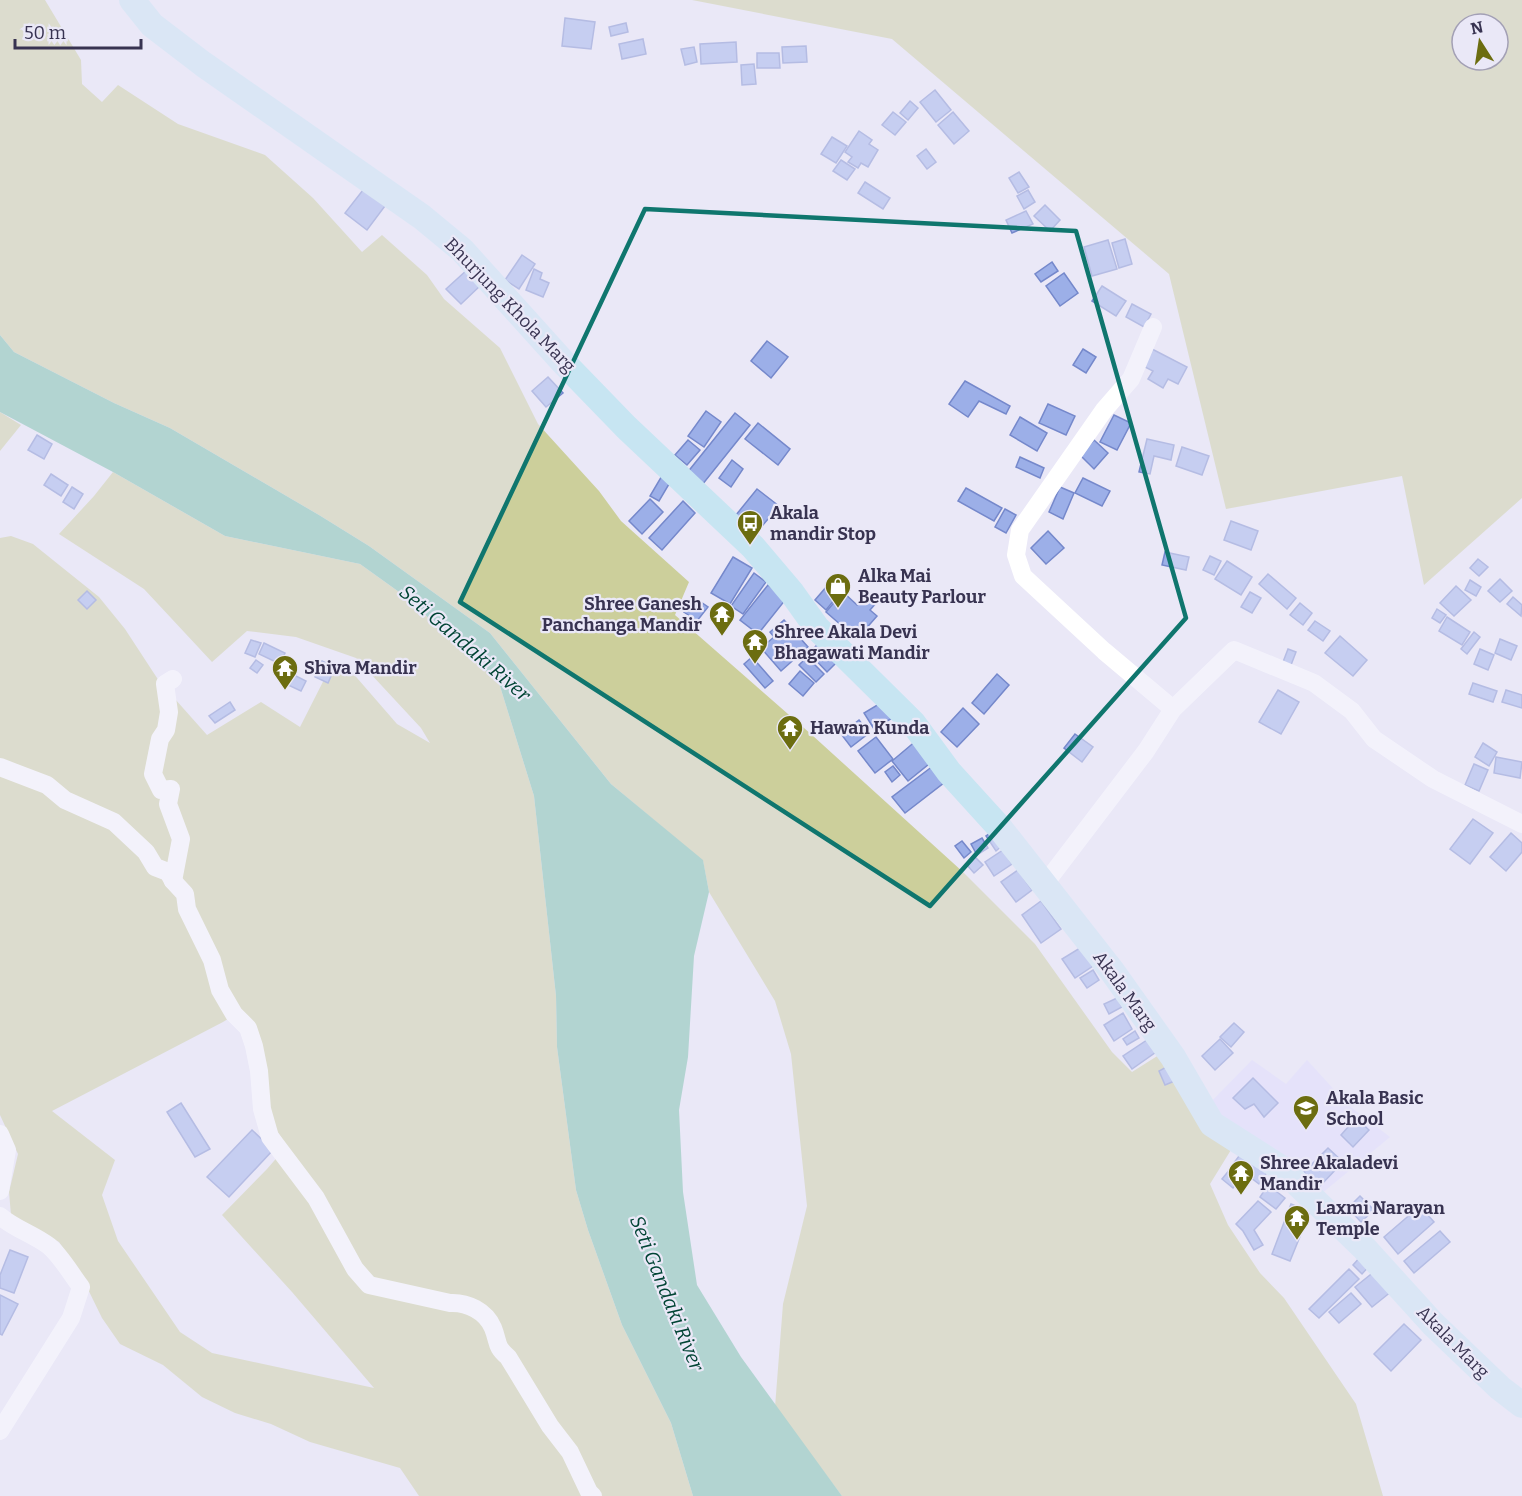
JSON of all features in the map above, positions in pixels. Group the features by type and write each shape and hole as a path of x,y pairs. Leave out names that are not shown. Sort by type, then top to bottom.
{"main road":[{"name":"Bhurjung Khola Marg","path":"132,0 152,25 203,64 422,217 462,250 626,427 753,547"},
{"name":"Akala Marg","path":"753,547 792,593 817,628 913,723 949,772 999,827 1112,971 1173,1057 1212,1124 1281,1168 1365,1249 1433,1324 1500,1388 1522,1405"}],"street":[{"path":"1153,327 1131,379 1104,410 1020,530 1016,555 1023,576 1104,651 1173,709"},
{"path":"1044,885 1146,751 1173,709 1234,650 1314,683 1352,711 1374,739 1433,779 1522,824"},
{"path":"172,679 165,684 168,712 166,730 160,739 153,774 161,790 171,789 168,804 181,839 173,880"},
{"path":"0,767 47,785 65,800 114,822 146,852 156,867 168,872 185,894 187,909 212,960 220,990 234,1014 248,1028 259,1071 262,1109 270,1137 316,1198 355,1269 369,1285 450,1303 460,1302 472,1306 483,1314 493,1327 498,1349 508,1357 550,1426 570,1452 588,1492 593,1496"},
{"path":"0,1134 7,1149 0,1191"},
{"path":"0,1216 11,1225 31,1234 50,1247 81,1287 71,1318 0,1431"}],"highlighted area":[{"path":"645,209 1076,231 1186,618 930,906 460,602"}],"shaded area":[{"path":"0,0 45,0 81,60 82,84 102,102 118,85 178,124 265,155 313,198 362,252 382,235 427,275 444,299 500,348 538,424 599,491 621,521 689,582 675,615 963,872 1035,944 1112,1052 1132,1072 1162,1053 1234,1145 1210,1184 1228,1225 1260,1273 1284,1298 1356,1404 1383,1496 842,1496 775,1407 783,1304 807,1206 791,1054 775,1001 709,892 703,861 611,784 490,633 369,546 319,515 170,428 114,403 14,352 0,335"},
{"path":"692,0 1522,0 1522,498 1424,585 1402,476 1226,509 1169,274 892,39"},
{"path":"0,412 21,425 0,451"},
{"path":"113,472 225,536 360,564 406,597 499,683 534,796 556,996 557,1047 576,1190 622,1325 671,1423 693,1496 419,1496 400,1468 310,1442 271,1424 235,1413 202,1397 163,1365 120,1344 102,1318 80,1273 59,1242 11,1215 9,1192 18,1154 0,1115 0,538 11,536 33,544 99,597 125,629 159,681 207,735 261,702 300,727 333,662 351,671 397,724 430,743 421,728 356,658 296,637 247,631 212,662 144,589 59,534","holes":["241,1011 273,1125 287,1146 222,1215 374,1388 212,1353 180,1332 118,1241 102,1195 115,1160 52,1111"]},
{"name":"Akala Basic School","path":"1252,1060 1286,1084 1307,1060 1348,1105 1390,1137 1321,1194 1207,1106"}],"water":[{"name":"Seti Gandaki River","path":"0,335 14,352 114,403 170,428 319,515 369,546 490,633 611,784 703,860 709,892 694,956 688,1057 679,1110 683,1192 697,1285 741,1357 842,1496 693,1496 671,1423 622,1325 576,1190 557,1047 556,996 534,796 499,683 406,597 360,564 225,536 113,472 0,412"}],"building":[{"path":"565,18 595,22 591,49 562,46"},
{"path":"626,23 628,32 611,36 609,27"},
{"path":"643,39 646,54 622,59 619,44"},
{"path":"736,42 737,62 701,64 700,44"},
{"path":"806,46 807,62 783,63 782,47"},
{"path":"694,47 697,62 685,65 681,49"},
{"path":"757,53 779,53 780,68 757,68"},
{"path":"754,64 756,84 742,85 741,65"},
{"path":"935,90 951,110 936,122 920,102"},
{"path":"910,101 918,108 908,120 900,113"},
{"path":"893,112 906,122 895,135 882,125"},
{"path":"953,112 969,131 954,144 938,125"},
{"path":"859,131 872,140 869,144 878,150 868,167 861,163 858,168 848,162 852,157 845,152"},
{"path":"832,137 847,146 836,163 821,154"},
{"path":"926,149 936,162 927,169 917,156"},
{"path":"841,160 855,169 847,180 833,171"},
{"path":"1019,172 1029,187 1018,193 1009,178"},
{"path":"865,182 890,198 883,209 858,193"},
{"path":"363,190 385,206 367,230 345,213"},
{"path":"1028,190 1035,202 1024,209 1017,196"},
{"path":"1045,205 1060,220 1050,231 1034,216"},
{"path":"1026,211 1033,224 1012,233 1006,220"},
{"path":"1125,239 1132,264 1119,268 1112,243"},
{"path":"1108,240 1117,269 1092,276 1084,247"},
{"path":"522,255 535,264 519,289 505,280"},
{"path":"1052,262 1058,271 1041,282 1035,274"},
{"path":"468,269 482,284 461,304 446,289"},
{"path":"534,269 542,273 540,279 549,283 543,297 526,290"},
{"path":"1064,273 1078,293 1060,306 1046,286"},
{"path":"1102,286 1126,301 1116,316 1092,301"},
{"path":"1132,304 1151,314 1144,327 1126,317"},
{"path":"767,341 788,357 771,378 751,361"},
{"path":"1083,349 1096,357 1086,373 1073,365"},
{"path":"1152,349 1187,367 1178,384 1168,379 1163,388 1148,379 1153,371 1143,366"},
{"path":"548,377 563,393 546,407 532,391"},
{"path":"965,381 1010,406 1006,414 979,401 968,417 949,404"},
{"path":"1048,404 1075,416 1066,435 1039,423"},
{"path":"706,411 721,422 704,447 688,436"},
{"path":"735,413 750,425 702,485 687,473"},
{"path":"1114,415 1131,423 1117,450 1100,442"},
{"path":"1020,417 1047,433 1037,451 1010,435"},
{"path":"758,423 790,449 778,465 745,439"},
{"path":"37,435 52,444 44,459 28,450"},
{"path":"1147,439 1174,445 1171,460 1154,456 1150,474 1139,472"},
{"path":"688,440 700,450 687,465 675,455"},
{"path":"1094,440 1108,453 1094,469 1080,455"},
{"path":"1182,447 1209,456 1202,475 1176,466"},
{"path":"1020,457 1044,468 1040,478 1016,467"},
{"path":"732,460 743,469 731,487 719,478"},
{"path":"51,474 68,485 61,496 44,485"},
{"path":"663,474 672,479 659,501 650,496"},
{"path":"1083,478 1110,491 1102,506 1075,493"},
{"path":"72,487 83,494 74,509 63,502"},
{"path":"1060,487 1074,493 1063,519 1049,512"},
{"path":"966,488 1002,508 994,521 958,501"},
{"path":"757,489 779,506 757,532 736,515"},
{"path":"650,499 663,512 642,534 629,521"},
{"path":"683,501 695,513 662,550 649,538"},
{"path":"1005,509 1016,515 1006,533 995,527"},
{"path":"1231,521 1258,531 1251,550 1224,540"},
{"path":"1048,531 1064,548 1046,564 1031,548"},
{"path":"1165,552 1189,557 1186,570 1162,565"},
{"path":"1210,556 1221,561 1214,575 1203,570"},
{"path":"733,557 752,568 730,604 711,593"},
{"path":"1478,559 1488,567 1479,576 1470,568"},
{"path":"1227,561 1252,577 1241,595 1215,579"},
{"path":"754,573 766,582 743,614 731,606"},
{"path":"1268,574 1296,598 1287,609 1259,584"},
{"path":"833,579 844,588 826,610 815,600"},
{"path":"1500,579 1512,591 1500,602 1488,591"},
{"path":"1470,580 1481,587 1476,596 1465,590"},
{"path":"768,585 786,599 758,634 740,620"},
{"path":"1456,586 1471,600 1454,616 1440,603"},
{"path":"87,591 96,600 87,609 78,600"},
{"path":"843,592 857,605 867,593 877,602 870,610 877,616 857,639 826,612"},
{"path":"1250,592 1261,598 1252,613 1241,607"},
{"path":"1513,597 1522,605 1521,616 1507,604"},
{"path":"695,598 708,607 697,621 684,612"},
{"path":"1300,603 1312,613 1303,625 1290,615"},
{"path":"1437,609 1446,615 1440,623 1432,618"},
{"path":"1447,617 1470,632 1462,645 1439,631"},
{"path":"784,620 808,647 781,671 761,648 774,637 770,632"},
{"path":"1315,621 1330,631 1323,641 1308,630"},
{"path":"1474,632 1480,637 1467,654 1461,649"},
{"path":"1340,636 1367,660 1353,676 1325,653"},
{"path":"1500,639 1517,646 1511,660 1495,653"},
{"path":"251,640 261,643 255,657 245,653"},
{"path":"264,643 285,653 280,664 259,654"},
{"path":"819,643 838,661 827,672 809,653"},
{"path":"1288,649 1296,652 1291,665 1283,662"},
{"path":"1480,649 1494,655 1488,670 1474,664"},
{"path":"752,657 773,681 765,688 744,664"},
{"path":"807,657 824,674 816,682 799,665"},
{"path":"256,660 263,665 257,673 250,668"},
{"path":"322,661 335,667 328,683 315,677"},
{"path":"800,671 814,683 803,696 789,684"},
{"path":"997,674 1009,685 984,714 972,703"},
{"path":"294,675 306,681 301,691 288,685"},
{"path":"1473,683 1497,691 1493,702 1469,694"},
{"path":"1278,690 1299,702 1281,734 1259,722"},
{"path":"1506,690 1522,695 1522,708 1502,702"},
{"path":"884,701 894,717 874,729 864,713"},
{"path":"230,702 235,710 215,723 209,716"},
{"path":"963,708 979,724 957,747 941,732"},
{"path":"859,720 869,733 851,747 841,734"},
{"path":"1075,734 1093,747 1082,762 1064,748"},
{"path":"876,737 893,759 875,773 858,751"},
{"path":"917,740 934,760 908,781 892,761"},
{"path":"1483,743 1497,752 1489,766 1475,757"},
{"path":"1496,757 1522,762 1520,778 1494,773"},
{"path":"1474,764 1488,770 1479,791 1465,785"},
{"path":"893,766 900,775 892,782 885,772"},
{"path":"933,766 945,782 905,813 892,797"},
{"path":"1473,819 1493,833 1470,864 1450,849"},
{"path":"993,831 1003,845 996,851 986,836"},
{"path":"1511,833 1522,843 1522,852 1506,871 1490,857"},
{"path":"982,838 988,848 977,855 971,844"},
{"path":"962,841 971,852 964,858 955,846"},
{"path":"1003,850 1012,864 994,876 985,862"},
{"path":"974,856 983,865 974,873 966,864"},
{"path":"1018,870 1032,890 1016,902 1001,882"},
{"path":"1041,901 1061,929 1041,943 1022,915"},
{"path":"1080,948 1093,966 1075,978 1062,959"},
{"path":"1093,970 1099,980 1087,988 1080,978"},
{"path":"1117,998 1122,1007 1109,1014 1104,1004"},
{"path":"1123,1013 1132,1029 1114,1041 1104,1025"},
{"path":"1234,1023 1244,1032 1231,1047 1220,1037"},
{"path":"1135,1031 1139,1038 1127,1045 1123,1039"},
{"path":"1220,1039 1233,1053 1215,1070 1202,1056"},
{"path":"1147,1040 1156,1052 1132,1069 1123,1056"},
{"path":"1170,1065 1177,1080 1165,1085 1159,1071"},
{"path":"1253,1078 1278,1103 1264,1117 1254,1104 1245,1109 1233,1098"},
{"path":"181,1103 210,1149 195,1157 167,1112"},
{"path":"1356,1118 1369,1130 1353,1147 1341,1135"},
{"path":"252,1130 273,1150 229,1197 207,1177"},
{"path":"1328,1148 1343,1162 1319,1187 1304,1172"},
{"path":"1242,1152 1268,1171 1259,1184 1233,1164"},
{"path":"1231,1168 1242,1177 1233,1188 1222,1179"},
{"path":"1268,1185 1285,1198 1276,1209 1260,1197"},
{"path":"1360,1196 1374,1210 1361,1222 1348,1208"},
{"path":"1258,1201 1271,1212 1254,1230 1263,1245 1254,1250 1236,1224"},
{"path":"1291,1204 1310,1212 1290,1261 1272,1254"},
{"path":"1420,1206 1434,1222 1398,1254 1384,1237"},
{"path":"1440,1231 1450,1242 1414,1273 1404,1261"},
{"path":"10,1250 28,1257 14,1293 0,1288 0,1275"},
{"path":"1361,1256 1370,1265 1362,1274 1353,1265"},
{"path":"1349,1269 1359,1279 1319,1318 1309,1309"},
{"path":"1375,1271 1392,1291 1372,1307 1355,1287"},
{"path":"1351,1293 1361,1304 1339,1323 1329,1312"},
{"path":"0,1295 18,1304 2,1335 0,1334"},
{"path":"1404,1324 1421,1340 1391,1371 1374,1354"}],"place":[{"name":"Akala mandir Stop","path":"750,546"},
{"name":"Alka Mai Beauty Parlour","path":"838,609"},
{"name":"Shree Ganesh Panchanga Mandir","path":"722,637"},
{"name":"Shree Akala Devi Bhagawati Mandir","path":"755,665"},
{"name":"Shiva Mandir","path":"285,691"},
{"name":"Hawan Kunda","path":"790,751"},
{"name":"Akala Basic School","path":"1306,1131"},
{"name":"Shree Akaladevi Mandir","path":"1241,1196"},
{"name":"Laxmi Narayan Temple","path":"1297,1241"}]}
